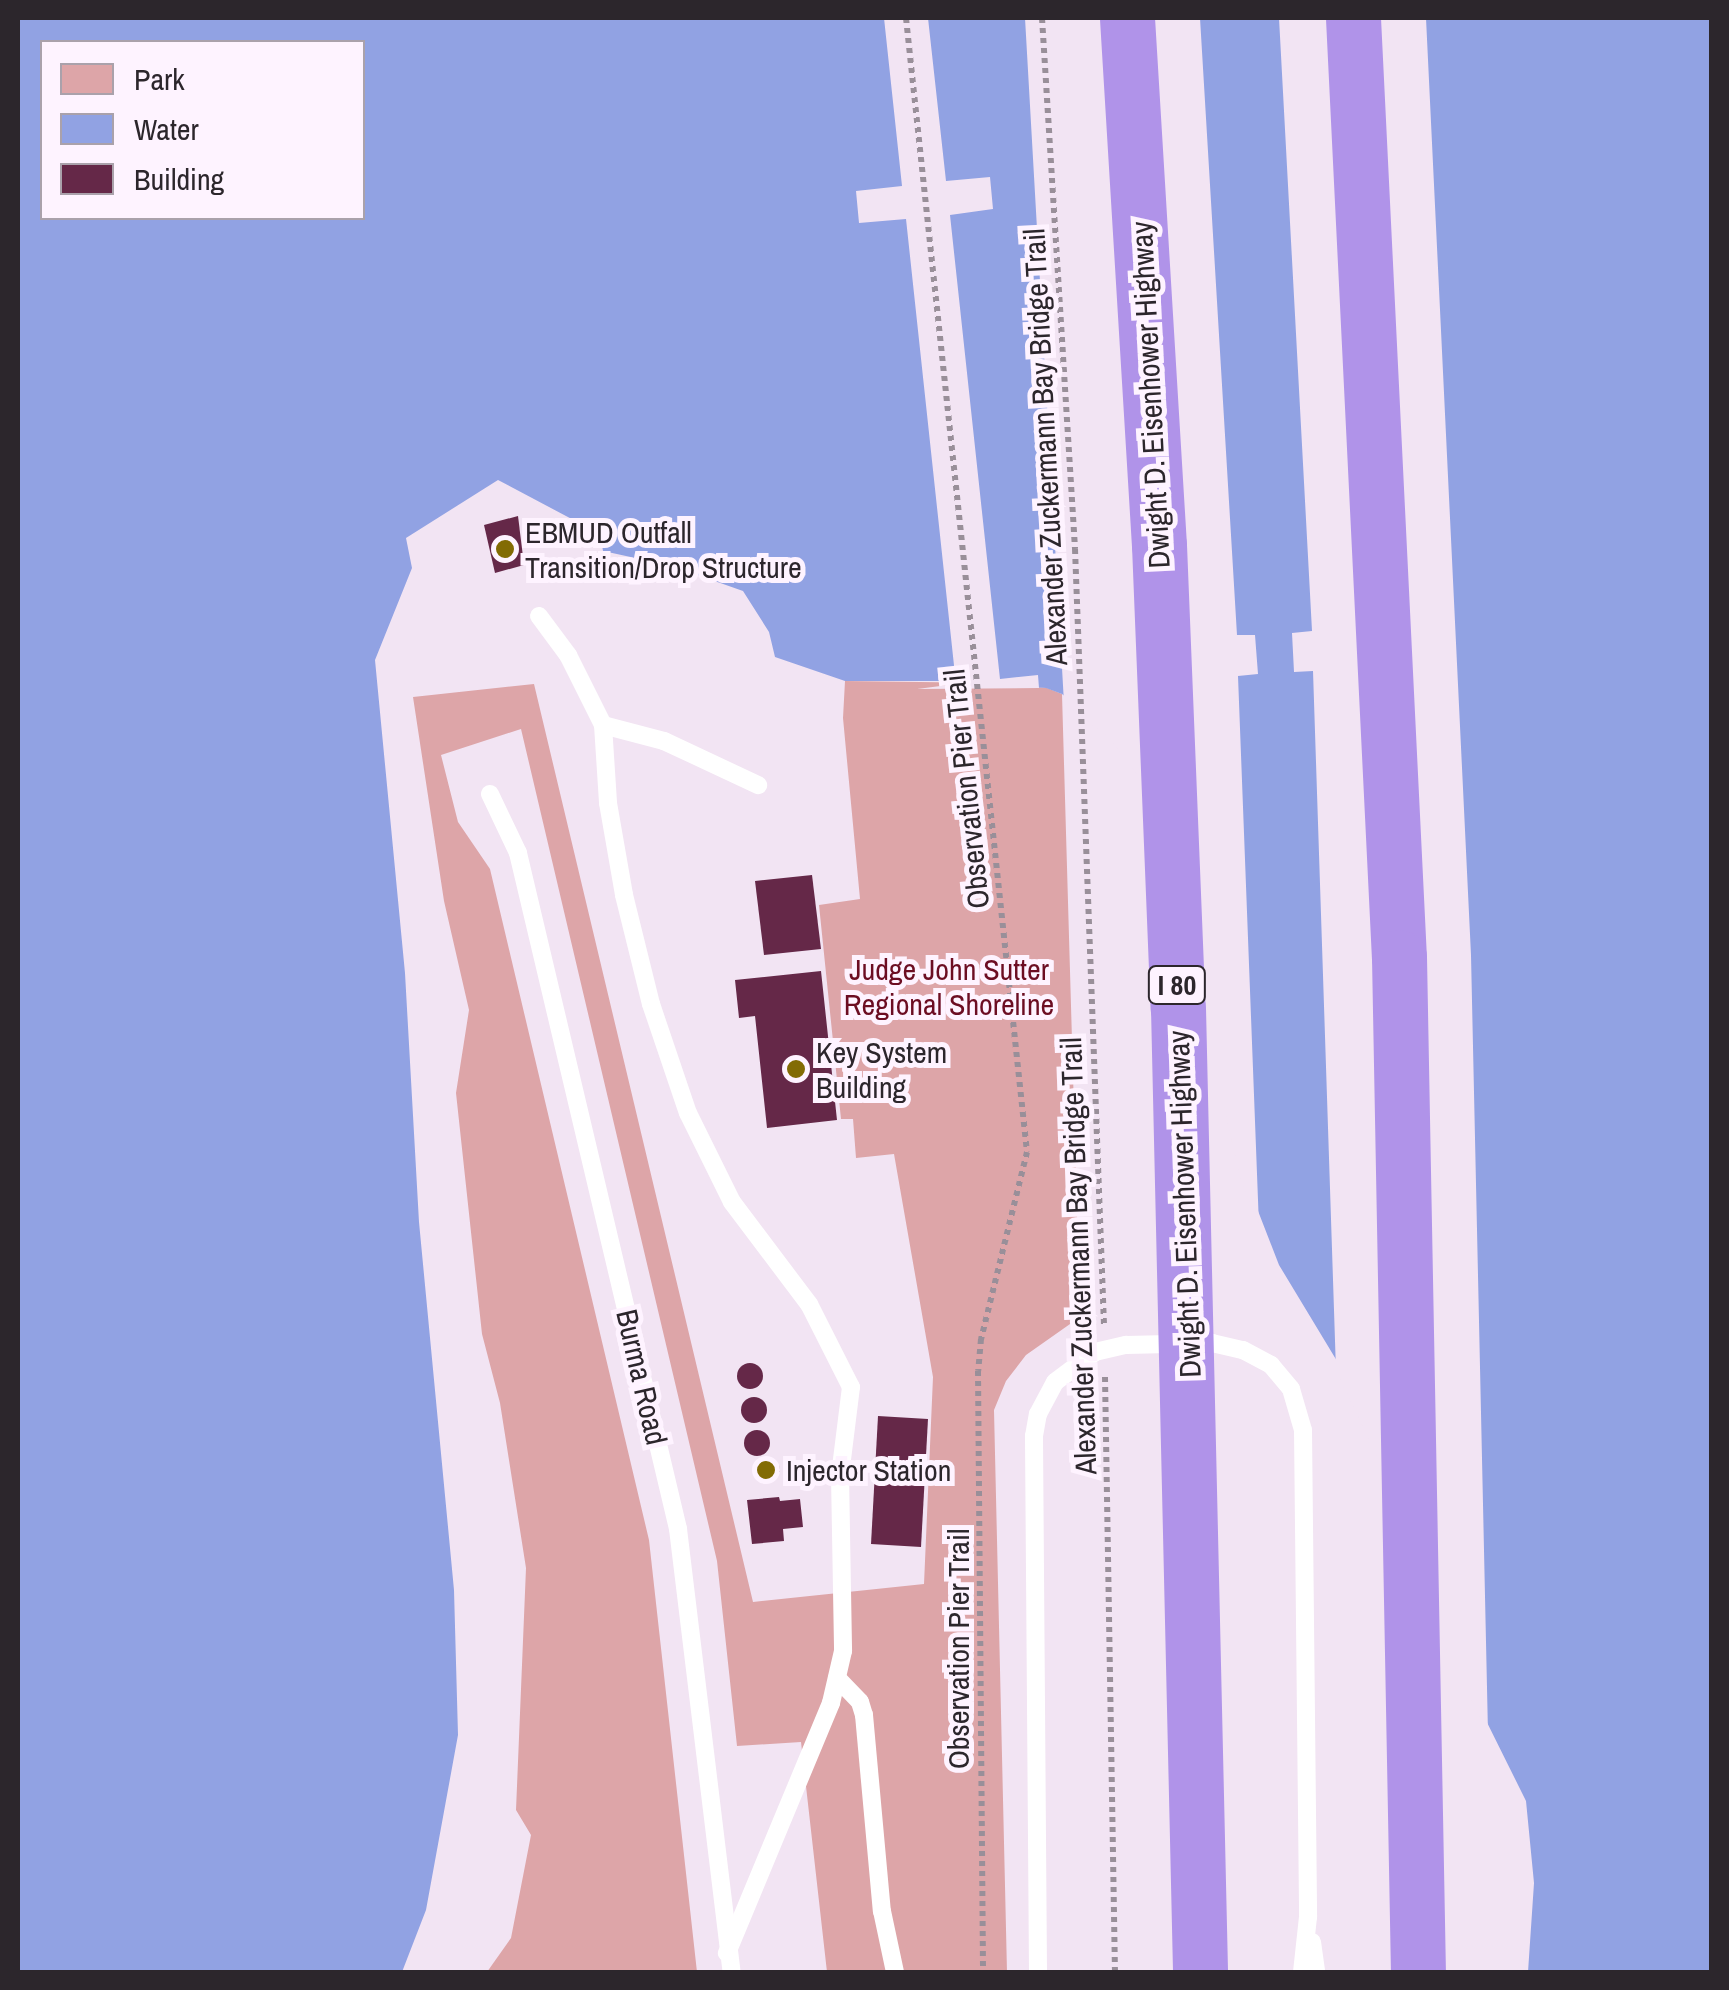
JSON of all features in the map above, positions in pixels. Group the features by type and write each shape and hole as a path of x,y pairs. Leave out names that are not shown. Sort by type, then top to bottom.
{"highway":[{"name":"Dwight D. Eisenhower Highway","path":"1127,18 1160,564 1178,1008 1200,1963"},
{"path":"1352,18 1379,482 1399,957 1418,1962"}],"lane":[{"path":"539,616 568,655 603,725 608,803 624,895 651,1004 688,1113 732,1202 809,1304 851,1388 840,1475 842,1650 836,1678 784,1826 727,1952"},
{"path":"603,725 664,741 758,785"},
{"name":"Burma Road","path":"490,794 518,853 678,1529 691,1610 732,1972"},
{"path":"1038,1972 1034,1436 1042,1403 1054,1382 1083,1358 1110,1348 1212,1343 1244,1350 1271,1365 1297,1403 1304,1443 1308,1917 1302,1972"},
{"path":"836,1678 860,1702 864,1714 872,1826 894,1972"},
{"path":"1308,1917 1316,1972"}],"path":[{"name":"Observation Pier Trail","path":"906,18 1027,1152 981,1339 978,1371 984,1972"},
{"name":"Alexander Zuckermann Bay Bridge Trail","path":"1042,18 1076,568 1104,1330"},
{"name":"Alexander Zuckermann Bay Bridge Trail","path":"1105,1369 1115,1972"}],"green space":[{"name":"Judge John Sutter Regional Shoreline","path":"845,681 995,683 1047,688 1062,694 1080,1317 1026,1355 1006,1381 994,1410 1007,1972 827,1972 801,1742 737,1746 717,1561 521,729 441,755 458,822 490,869 649,1540 697,1972 487,1972 511,1938 531,1835 516,1810 526,1568 500,1403 482,1334 456,1093 469,1010 444,901 413,697 534,684 753,1602 924,1584 933,1377 894,1154 856,1158 853,1119 841,1119 819,905 860,899 843,718"}],"water":[{"path":"18,18 1711,18 1711,1972 1528,1972 1534,1883 1526,1801 1454,1656 1378,1445 1337,1361 1279,1265 1246,1180 1184,834 1111,733 1062,694 1046,688 957,681 845,681 775,657 769,632 743,591 672,566 603,551 600,534 498,480 406,538 412,568 375,660 405,973 419,1222 454,1590 458,1735 426,1910 402,1972 18,1972"}],"pier":[{"path":"884,18 928,18 946,181 990,177 993,209 950,215 1000,679 1038,675 1039,688 917,689 956,684 906,219 859,223 856,191 902,186"},
{"path":"1025,18 1200,18 1237,635 1255,635 1258,674 1238,676 1259,1226 1241,1181 1221,1094 1196,894 1146,785 1107,736 1064,703"},
{"path":"1279,18 1426,18 1471,955 1488,1733 1450,1658 1373,1447 1336,1371 1313,671 1294,672 1292,633 1312,631"}],"building":[{"name":"EBMUD Outfall Transition/Drop Structure","path":"518,516 524,565 495,573 484,525"},
{"path":"812,875 821,949 764,955 755,881"},
{"name":"Key System Building","path":"821,971 837,1120 767,1128 755,1016 739,1018 735,980"},
{"path":"750,1363 759,1367 763,1376 759,1385 750,1389 741,1385 737,1376 741,1367"},
{"path":"754,1397 763,1401 767,1410 763,1419 754,1423 745,1419 741,1410 745,1401"},
{"path":"878,1416 928,1419 921,1547 871,1544"},
{"path":"757,1430 766,1434 770,1443 766,1452 757,1456 748,1452 744,1443 748,1434"},
{"name":"Injector Station","path":"779,1465 780,1472 753,1475 753,1467"},
{"path":"779,1497 780,1501 800,1499 803,1527 783,1529 784,1541 752,1544 747,1500"}],"place":[{"name":"EBMUD Outfall Transition/Drop Structure","path":"505,549"},
{"name":"Key System Building","path":"796,1069"},
{"name":"Injector Station","path":"766,1470"}]}
